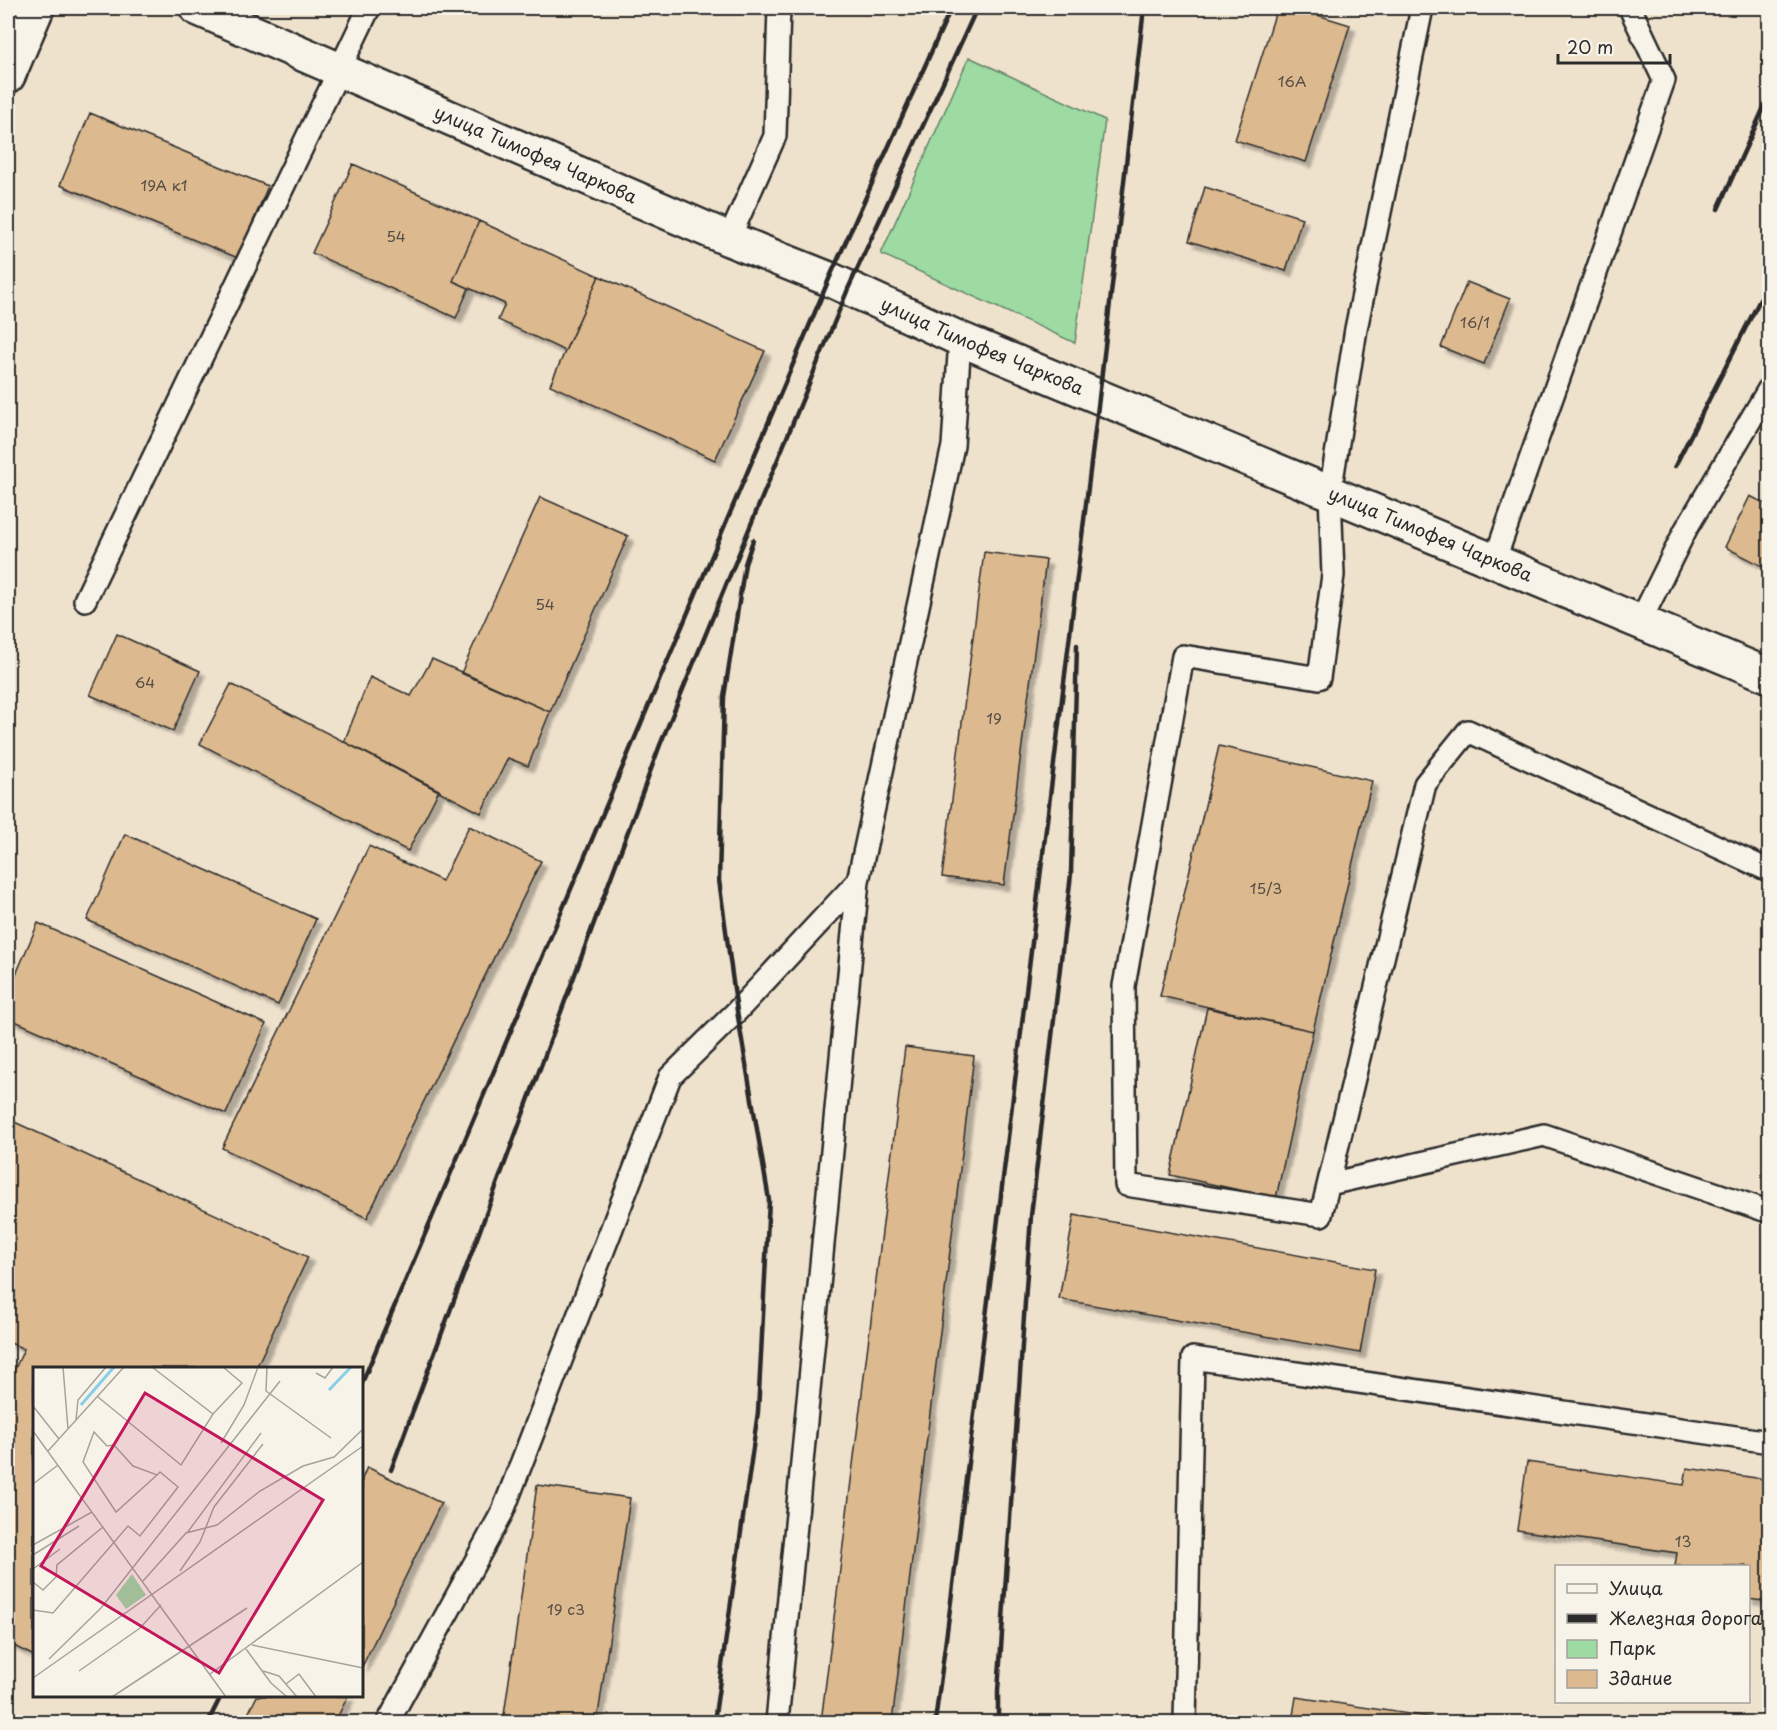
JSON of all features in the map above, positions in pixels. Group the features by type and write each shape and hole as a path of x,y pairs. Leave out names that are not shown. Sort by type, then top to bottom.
{"main road":[{"path":"8,76 37,8"},
{"name":"улица Тимофея Чаркова","path":"197,8 729,239 829,279 960,339 1770,676"}],"lane":[{"path":"85,600 369,8"},
{"path":"729,239 775,136 779,8"},
{"path":"1422,8 1356,329 1330,494 1333,575 1319,678 1184,656 1124,986 1126,1185 1321,1215 1425,784 1468,731 1770,870"},
{"path":"1494,562 1664,80 1630,8"},
{"path":"777,1722 858,881 953,446 960,339"},
{"path":"1640,622 1686,529 1770,387"},
{"path":"388,1722 503,1511 670,1077 737,1011 858,881"},
{"path":"1329,1184 1545,1135 1770,1212"},
{"path":"1185,1722 1193,1358 1770,1442"}],"shaded area":[{"path":"48,8 1769,8 1769,1722 8,1722 8,39"}],"green space":[{"path":"969,57 1105,120 1075,343 881,254"}],"building":[{"path":"1277,8 1295,8 1350,25 1306,162 1235,140"},
{"path":"90,113 268,186 238,258 60,185"},
{"path":"353,164 479,221 453,281 469,288 456,318 312,253"},
{"path":"1205,187 1302,218 1286,271 1189,241"},
{"path":"479,221 599,276 565,351 498,320 505,304 453,281"},
{"path":"599,276 765,351 715,460 550,385"},
{"path":"1467,282 1510,299 1484,364 1441,347"},
{"path":"1750,496 1770,506 1770,565 1768,569 1725,547"},
{"path":"540,497 628,536 550,712 461,673"},
{"path":"984,552 1046,560 1004,885 942,877"},
{"path":"117,634 200,671 173,731 90,695"},
{"path":"432,659 550,712 528,766 508,758 481,813 344,742 370,677 411,696"},
{"path":"231,684 439,790 408,851 200,744"},
{"path":"1219,746 1372,781 1313,1031 1160,996"},
{"path":"469,826 541,861 367,1218 222,1148 369,846 442,881"},
{"path":"125,834 316,919 278,1005 87,920"},
{"path":"38,923 266,1024 226,1114 8,1018 8,993"},
{"path":"1207,1008 1313,1031 1276,1198 1170,1175"},
{"path":"905,1047 974,1056 892,1722 821,1722"},
{"path":"8,1119 308,1257 256,1367 33,1367 33,1656 8,1643 8,1384 24,1349 8,1342"},
{"path":"1074,1215 1375,1269 1360,1353 1059,1299"},
{"path":"1527,1462 1684,1485 1687,1468 1770,1480 1770,1602 1750,1599 1750,1565 1675,1565 1677,1553 1517,1530"},
{"path":"367,1467 441,1503 363,1665 363,1477"},
{"path":"537,1485 630,1498 597,1722 503,1722"},
{"path":"256,1697 348,1697 335,1722 244,1722"},
{"path":"1296,1697 1436,1718 1435,1722 1292,1722"}],"railway":[{"path":"363,1381 829,279 951,8"},
{"path":"391,1470 660,745 848,289 977,8"},
{"path":"935,1722 1099,398 1144,8"},
{"path":"1718,209 1770,94"},
{"path":"1675,466 1770,280"},
{"path":"714,1722 758,1412 769,1200 737,1011 719,880 724,697 745,564 753,540"},
{"path":"998,1722 998,1691 1031,1216 1071,874 1077,645"},
{"path":"208,1722 220,1697"}]}
